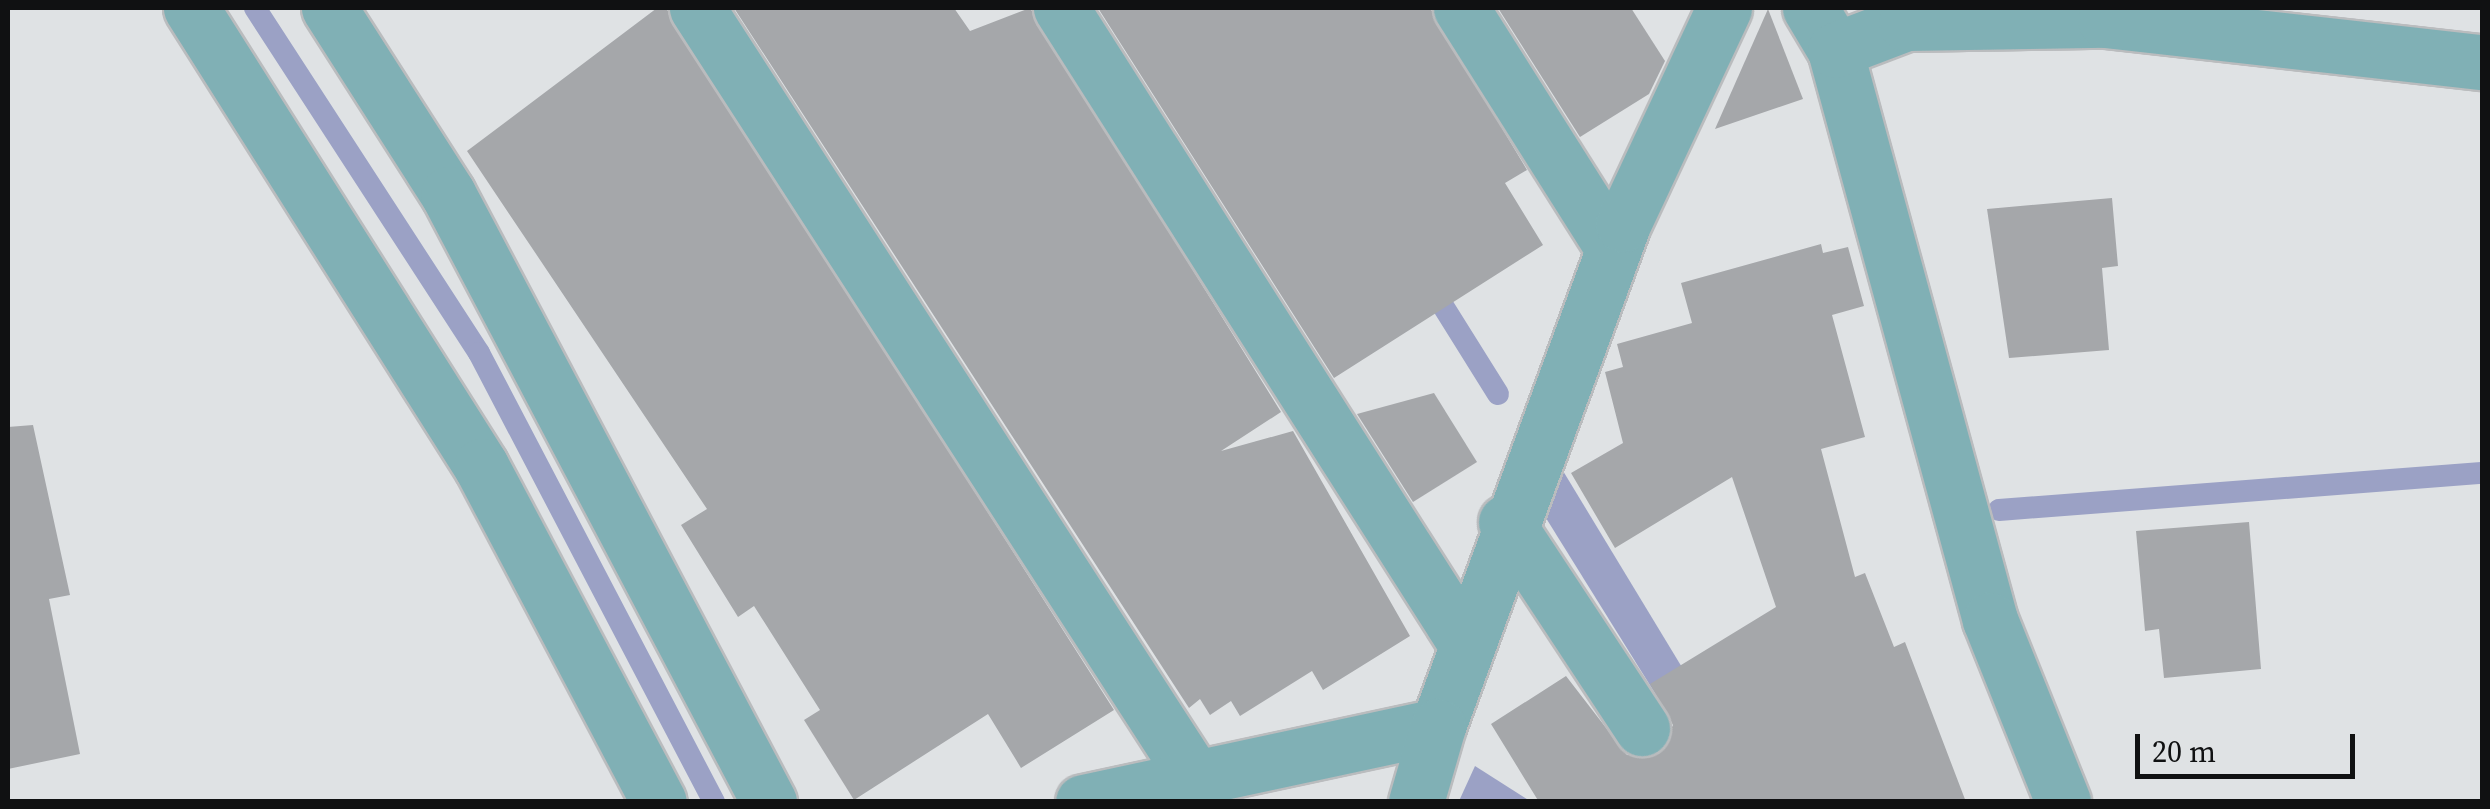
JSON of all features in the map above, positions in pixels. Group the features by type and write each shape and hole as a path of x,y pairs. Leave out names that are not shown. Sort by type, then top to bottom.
{"street":[{"path":"191,8 481,466 660,802"},
{"path":"329,8 448,194 770,802"},
{"path":"697,8 1195,778"},
{"path":"1061,8 1464,639"},
{"path":"1461,8 1613,248"},
{"path":"1416,802 1464,639 1506,522 1613,248 1724,8"},
{"path":"2062,802 1990,620 1823,29 1906,22 2106,20 2482,62"},
{"path":"1506,522 1642,728"},
{"path":"1083,802 1438,726"}],"water":[{"path":"1557,461 1763,801 1722,801 1536,502"},
{"path":"1475,766 1530,801 1459,801"}],"building":[{"path":"657,8 666,8 1114,710 1021,768 988,714 854,800 804,720 820,710 754,606 738,617 681,525 707,509 467,151"},
{"path":"734,8 954,8 970,31 1030,8 1281,412 1221,451 1293,431 1410,636 1323,690 1312,671 1240,716 1231,701 1210,715 1200,699 1189,708"},
{"path":"1098,8 1430,8 1527,170 1505,183 1543,245 1334,378"},
{"path":"1498,8 1631,8 1665,61 1649,94 1580,137"},
{"path":"1768,9 1803,99 1715,129"},
{"path":"2112,198 2118,266 2102,268 2109,350 2009,358 1987,209"},
{"path":"1821,244 1823,253 1848,247 1864,306 1832,315 1865,437 1821,449 1855,577 1865,573 1894,647 1905,642 1966,802 1539,802 1491,724 1566,676 1627,755 1658,754 1673,725 1650,684 1776,607 1732,477 1615,548 1571,473 1623,443 1605,372 1623,367 1617,344 1692,323 1681,283"},
{"path":"1434,393 1477,462 1413,502 1357,414"},
{"path":"33,425 70,595 49,599 80,754 8,769 8,427"},
{"path":"2249,522 2261,669 2164,678 2159,629 2145,631 2136,531"}],"waterway":[{"path":"255,8 479,353 714,802"},
{"path":"1428,282 1498,394"},
{"path":"1999,510 2482,473"}]}
